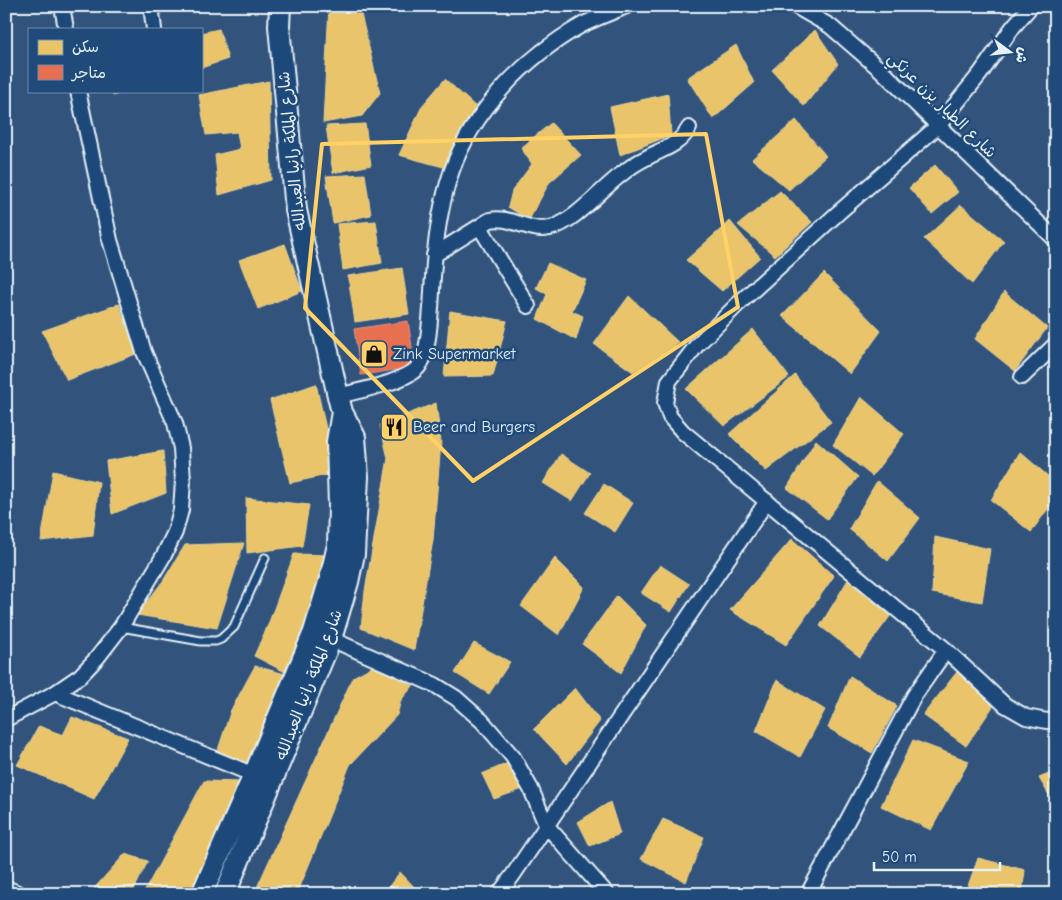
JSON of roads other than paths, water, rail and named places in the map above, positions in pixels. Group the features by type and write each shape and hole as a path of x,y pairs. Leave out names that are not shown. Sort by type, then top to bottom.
{"main road":[{"name":"شارع الملكة رانيا العبدالله","path":"225,894 330,639 352,563 357,521 358,477 355,437 340,404 296,210 279,26 280,6"},
{"name":"شارع الملكة رانيا العبدالله","path":"202,894 314,632 330,580 338,545 340,506 337,442 340,404"}],"street":[{"path":"62,6 66,28"},
{"path":"151,6 154,28"},
{"path":"340,404 400,378 419,367 424,357 428,335 434,255 445,198 452,172 468,135 487,104 527,64 546,49 582,25 627,6"},
{"name":"شارع الطيار يزن عرنكي","path":"795,6 830,26 882,71 1056,240"},
{"path":"1031,6 1012,27 980,74 938,126 838,213 738,304 697,345 669,381 665,403 670,417 683,432 946,650 1005,705 1026,717 1047,721 1056,720"},
{"path":"6,719 55,694 80,676 97,658 121,627 164,555 175,532 180,510 183,481 181,448 175,423 144,352 110,240 78,92"},
{"path":"434,255 495,218 540,229 562,224 622,173 646,158 672,146 685,136 689,128"},
{"path":"480,226 528,306"},
{"path":"1022,377 1056,344"},
{"path":"499,894 767,501"},
{"path":"330,639 435,685 456,698 482,721 513,757 531,789 546,825 606,894"},
{"path":"808,894 914,696 946,650"},
{"path":"55,694 254,775"},
{"path":"6,888 20,894"}],"lane":[{"path":"121,627 201,641 221,639 234,627 266,558"}],"place":[{"name":"Zink Supermarket","path":"374,354"},
{"name":"Beer and Burgers","path":"394,427"}]}
